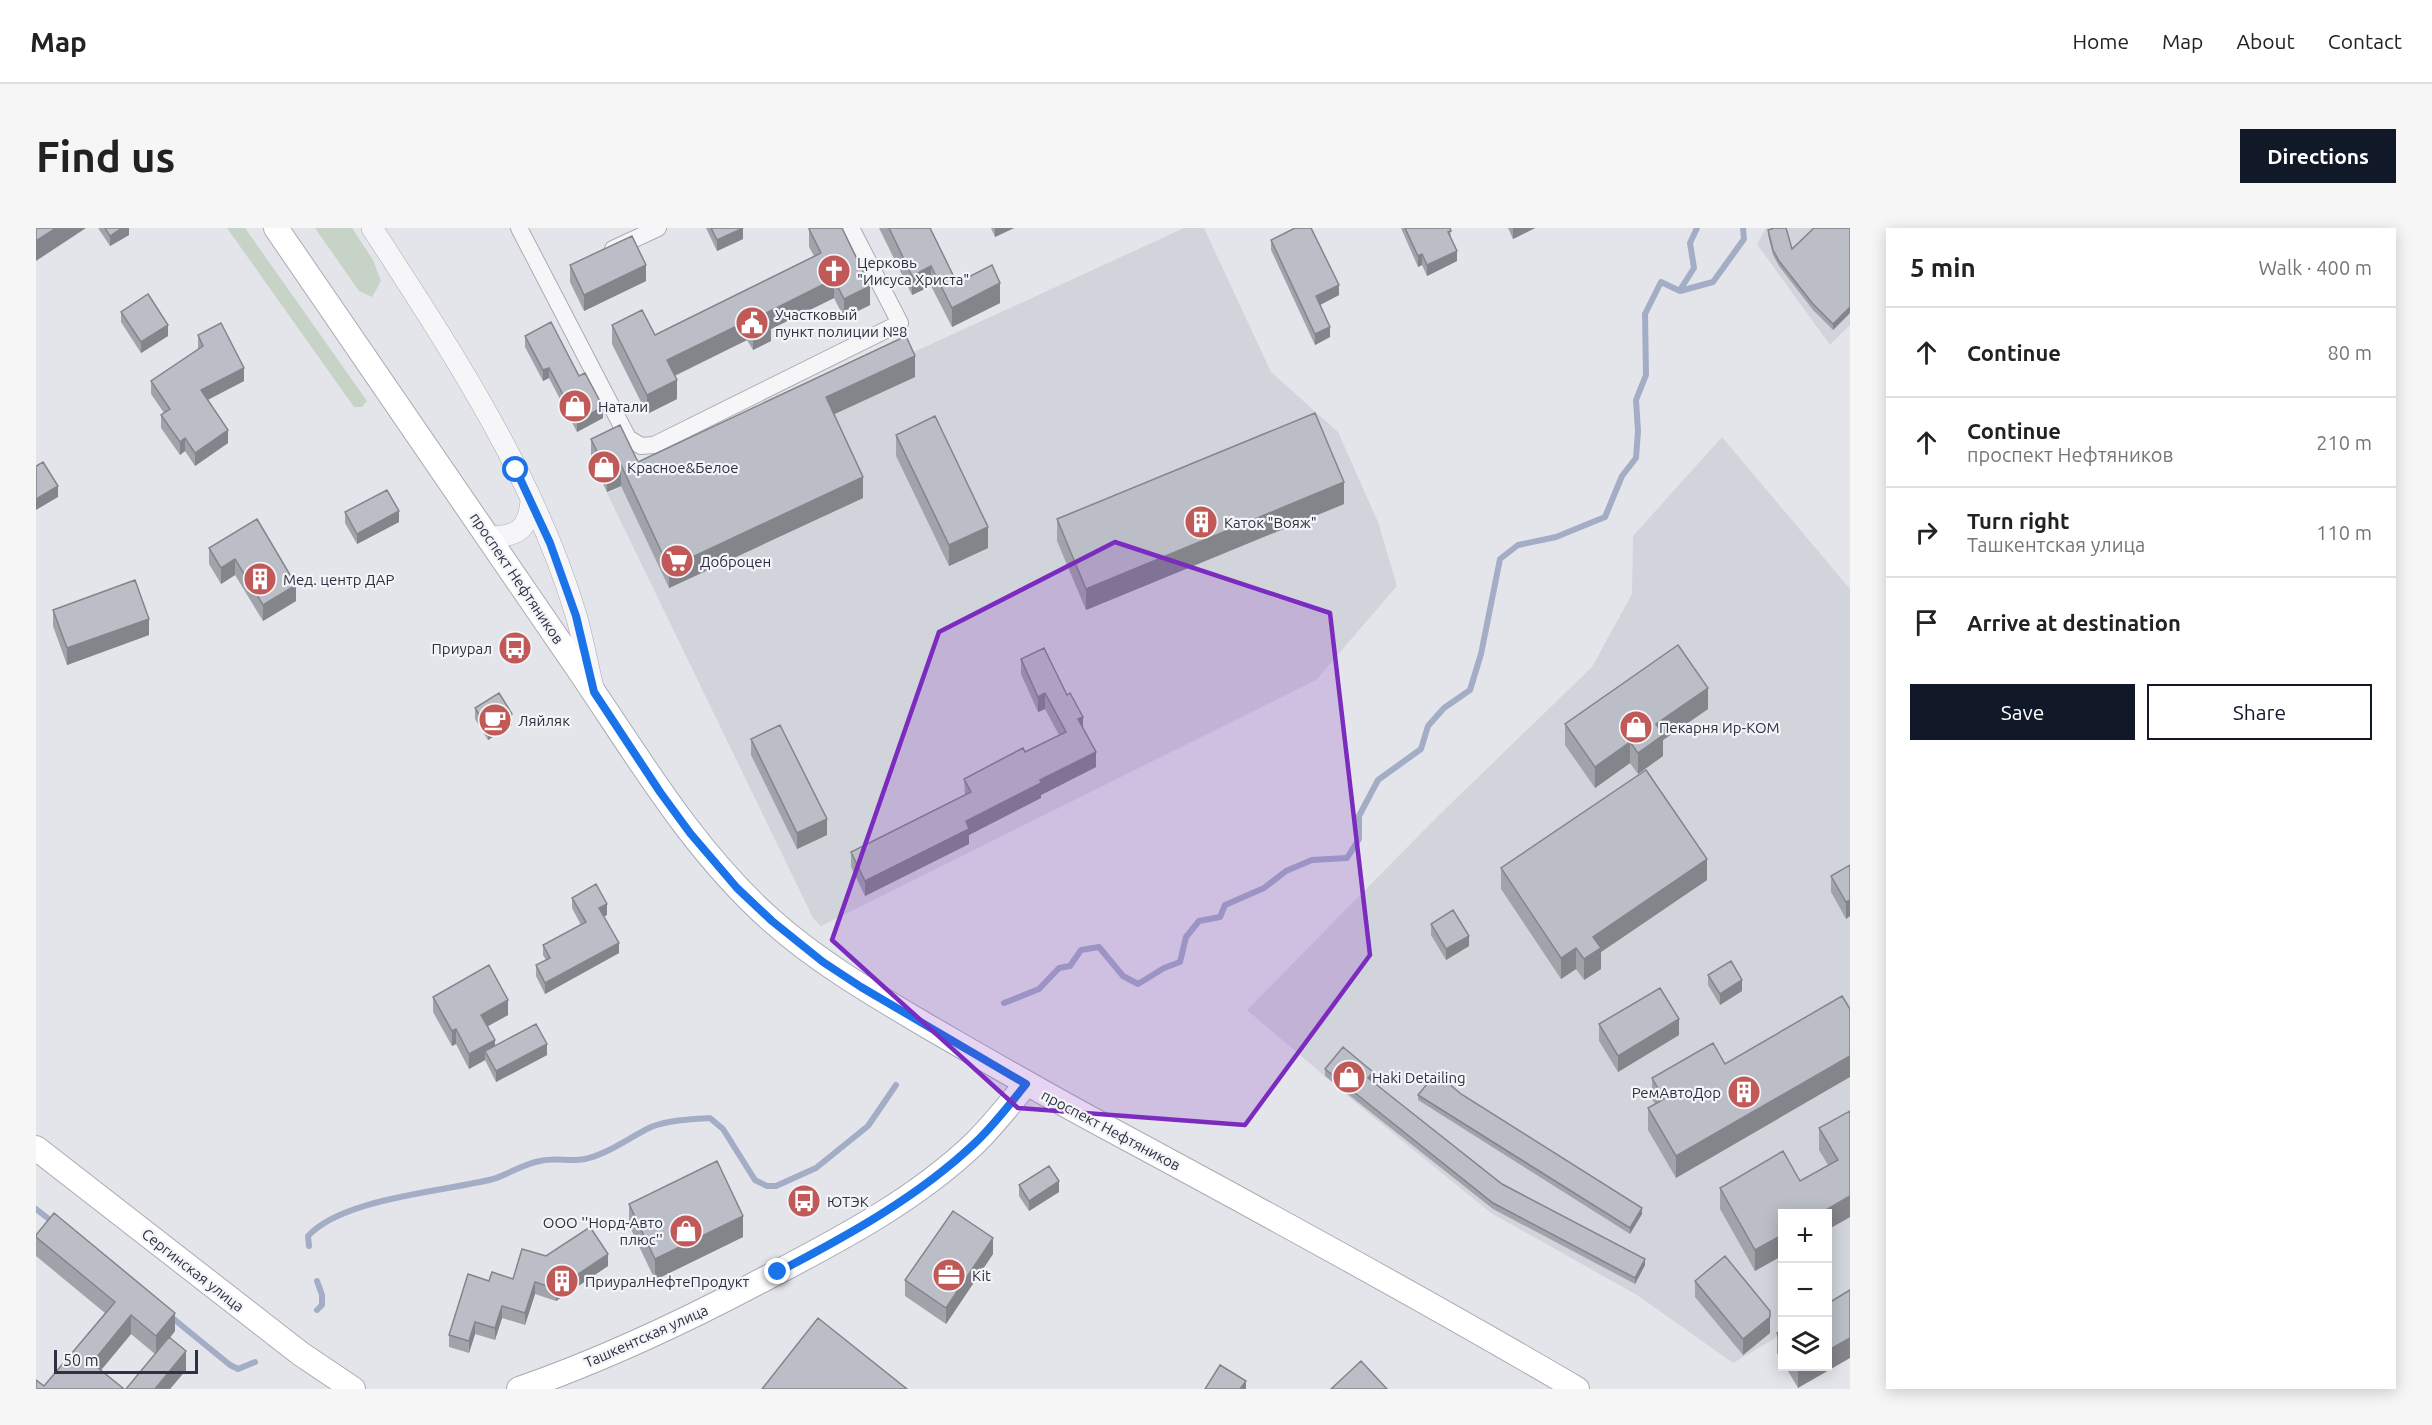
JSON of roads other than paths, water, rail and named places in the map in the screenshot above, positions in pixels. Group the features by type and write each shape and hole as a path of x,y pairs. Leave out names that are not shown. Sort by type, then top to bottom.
{"main road":[{"name":"проспект Нефтяников","path":"276,228 489,537 660,792 690,833 737,888 772,921 823,962 861,987 1026,1084 1267,1214 1577,1389"},
{"name":"Ташкентская улица","path":"519,1389 582,1365 700,1312 837,1240 930,1181 952,1163 998,1119 1026,1084"},
{"name":"Сергинская улица","path":"36,1148 301,1354 353,1389"}],"street":[{"path":"372,228 459,362 531,501 550,543 576,616 594,692"},
{"path":"519,228 628,438 641,446 654,445 900,323 851,228"},
{"path":"594,258 658,228"},
{"path":"489,537 507,537 519,531 529,519 531,501"}],"waterway":[{"path":"1680,290 1694,268 1690,243 1697,228"},
{"path":"1004,1003 1039,989 1059,968 1070,966 1081,950 1099,947 1123,976 1138,984 1164,968 1180,962 1186,937 1199,921 1220,917 1225,905 1264,888 1286,871 1312,860 1347,858 1359,839 1359,816 1378,780 1421,749 1428,726 1444,708 1470,690 1481,654 1500,559 1518,545 1556,537 1605,517 1622,476 1636,458 1638,431 1636,400 1646,375 1645,314 1661,282 1680,291 1713,282 1744,239 1743,228"},
{"path":"309,1246 308,1236 324,1223 344,1213 395,1198 493,1179 540,1161 594,1157 651,1127 680,1120 710,1118 723,1129 755,1180 767,1186 776,1186 816,1168 868,1126 896,1085"},
{"path":"36,1209 54,1223"},
{"path":"317,1281 322,1295 322,1305 317,1310"},
{"path":"170,1316 230,1365 238,1369 255,1362"}],"place":[{"name":"Церковь \"Иисуса Христа\"","path":"834,271"},
{"name":"Участковый пункт полиции №8","path":"752,323"},
{"name":"Натали","path":"575,406"},
{"name":"Красное&Белое","path":"604,467"},
{"name":"Каток \"Вояж\"","path":"1201,522"},
{"name":"Доброцен","path":"677,561"},
{"name":"Мед. центр ДАР","path":"260,579"},
{"name":"Приурал","path":"515,648"},
{"name":"Ляйляк","path":"495,720"},
{"name":"Пекарня Ир-КОМ","path":"1636,727"},
{"name":"Haki Detailing","path":"1349,1077"},
{"name":"РемАвтоДор","path":"1744,1092"},
{"name":"ЮТЭК","path":"804,1201"},
{"name":"ООО ''Норд-Авто плюс''","path":"686,1231"},
{"name":"Kit","path":"949,1275"},
{"name":"ПриуралНефтеПродукт","path":"562,1281"}]}
